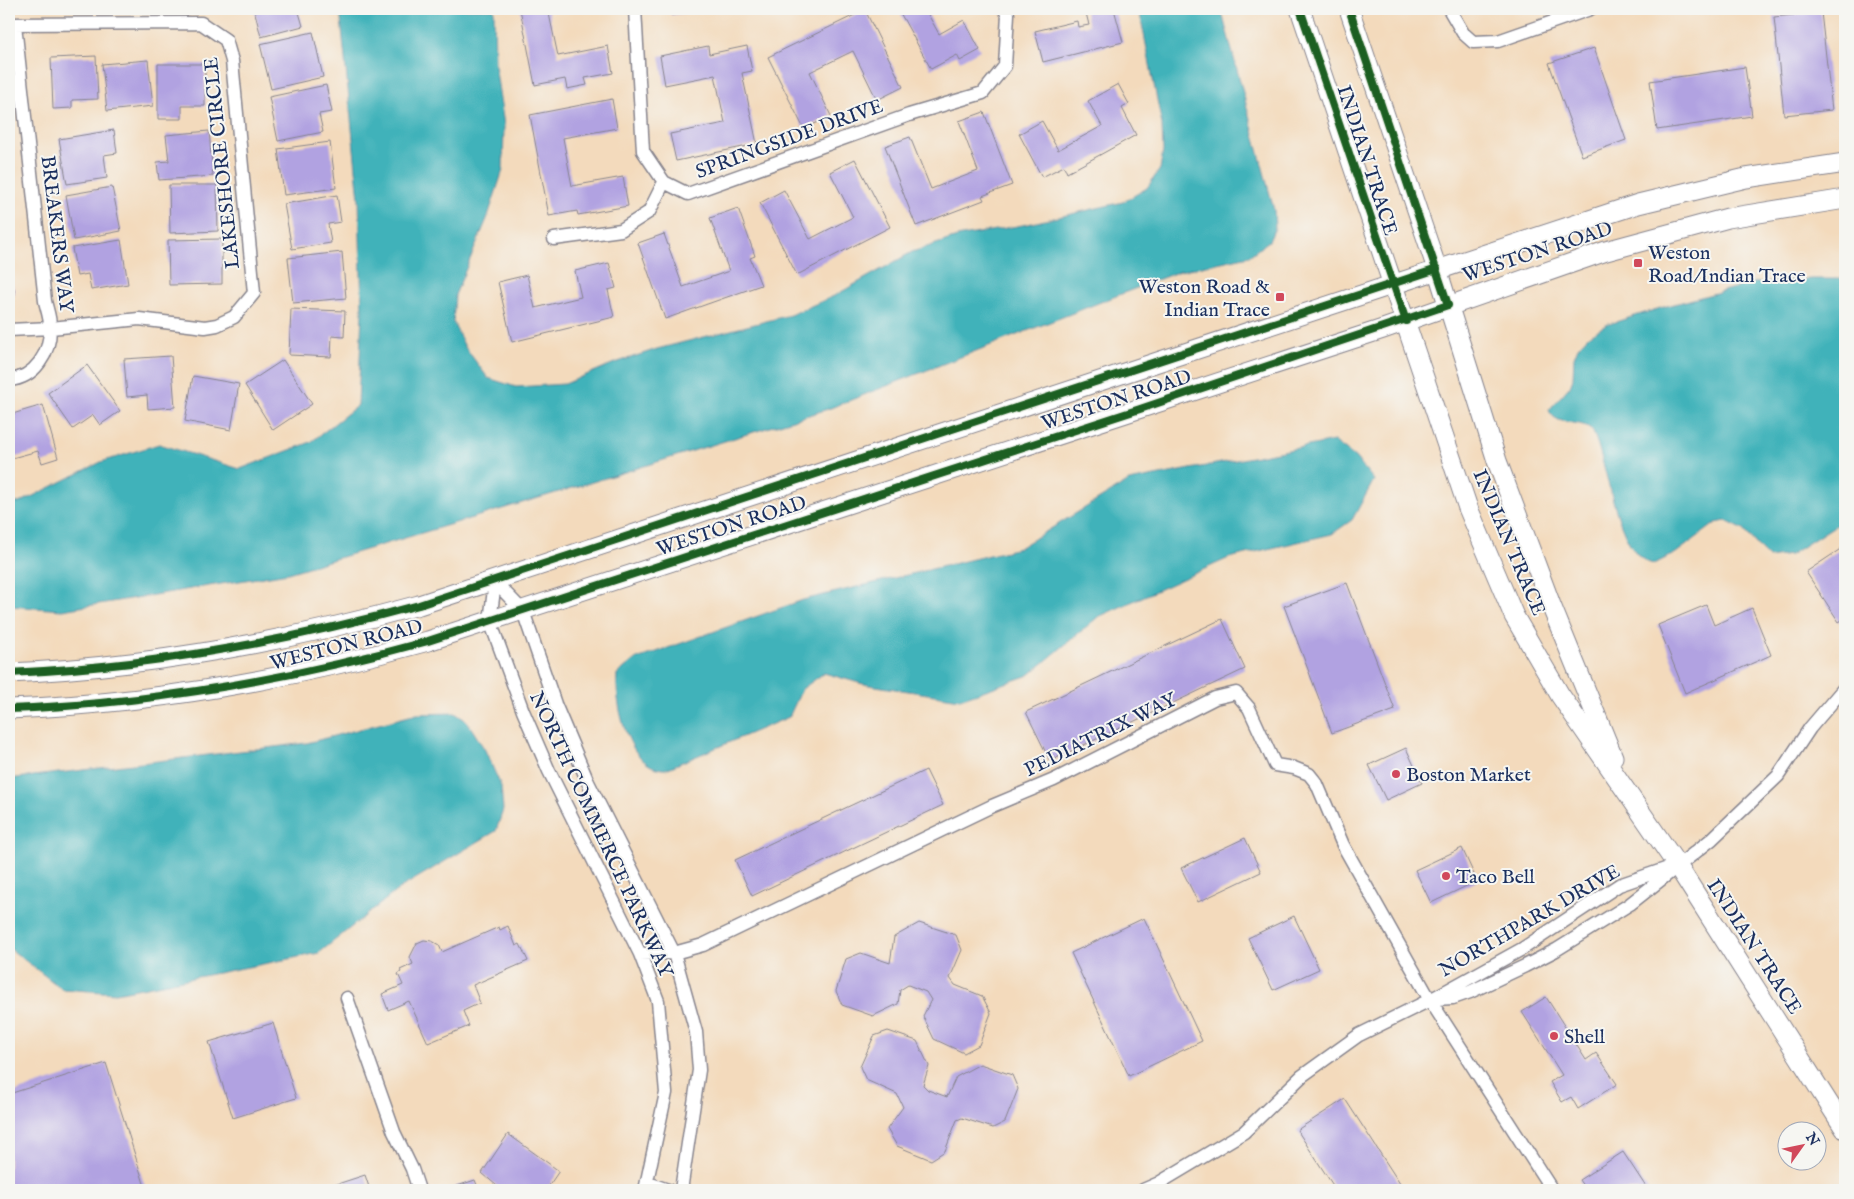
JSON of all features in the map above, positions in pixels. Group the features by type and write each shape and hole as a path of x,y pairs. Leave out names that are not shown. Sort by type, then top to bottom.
{"main road":[{"name":"INDIAN TRACE","path":"1300,9 1468,508 1514,616 1560,695 1626,788 1677,865 1845,1129"},
{"name":"INDIAN TRACE","path":"1349,9 1501,470 1551,605 1626,788"},
{"name":"WESTON ROAD","path":"9,673 82,669 256,644 366,620 495,582 1392,283 1655,199 1746,178 1845,163"},
{"name":"WESTON ROAD","path":"9,709 82,705 227,687 370,657 523,611 1406,320 1554,268 1663,234 1760,211 1845,199"}],"street":[{"name":"SPRINGSIDE DRIVE","path":"635,9 643,151 664,182 688,194 909,115 983,93 1005,66 1008,14 1004,9"},
{"path":"1449,9 1463,33 1473,42 1498,41 1590,9"},
{"name":"LAKESHORE CIRCLE","path":"12,25 201,23 226,40 232,61 254,293 234,317 217,325 205,326 139,319 51,328"},
{"name":"BREAKERS WAY","path":"12,25 45,301 51,328"},
{"path":"554,239 621,230 649,212 664,182"},
{"path":"9,330 51,328 47,351 37,367 20,378 9,380"},
{"name":"NORTH COMMERCE PARKWAY","path":"495,582 523,611 555,704 588,782 674,953 696,1032 699,1070 681,1190"},
{"name":"NORTH COMMERCE PARKWAY","path":"495,582 490,621 523,711 549,771 640,954 658,1001 666,1093 647,1187"},
{"name":"NORTHPARK DRIVE","path":"1430,1000 1452,998 1470,992 1556,950 1630,904 1712,839 1778,776 1810,728 1845,687"},
{"name":"PEDIATRIX WAY","path":"640,954 674,953 703,945 992,806 1054,780 1215,698 1236,693 1249,708 1275,765 1294,768 1309,774 1317,784 1343,845 1430,1000"},
{"name":"NORTHPARK DRIVE","path":"1143,1190 1159,1183 1244,1132 1302,1076 1359,1034 1430,1000 1522,949 1619,885 1677,865"},
{"path":"347,998 394,1132 412,1169 419,1190"},
{"name":"NORTHPARK DRIVE","path":"1430,1000 1552,1190"},
{"path":"647,1187 668,1190"}],"water":[{"path":"340,9 494,9 495,65 504,125 503,170 487,219 455,295 453,322 465,347 488,378 516,387 565,384 612,364 657,349 790,315 834,296 912,252 957,237 1028,224 1123,202 1147,188 1160,169 1163,151 1162,125 1139,9 1221,9 1274,210 1275,228 1269,241 1249,256 1180,271 828,409 288,573 62,610 9,606 9,502 19,503 101,462 159,444 240,469 311,442 358,405 362,312 359,199"},
{"path":"1845,279 1845,519 1790,555 1768,558 1744,530 1726,521 1716,523 1676,553 1654,564 1641,558 1631,545 1622,527 1598,444 1592,430 1581,424 1557,419 1552,416 1549,410 1570,386 1573,378 1574,357 1578,347 1588,336 1606,325 1667,306 1753,283"},
{"path":"1334,441 1355,457 1374,480 1352,520 1332,534 1229,558 1098,617 1029,675 960,699 863,684 824,673 802,689 789,717 666,769 653,767 642,759 633,748 626,734 618,702 617,674 634,660 803,600 1019,548 1129,481"},
{"path":"455,713 467,721 485,750 501,786 503,810 496,831 400,888 319,953 116,993 62,989 9,948 9,779 307,743 417,714"}],"building":[{"path":"254,9 298,9 303,26 261,37"},
{"path":"520,9 548,9 558,56 608,46 613,73 585,78 587,85 567,89 565,79 535,85"},
{"path":"670,9 708,9 708,10 671,15"},
{"path":"898,9 925,9 939,34 964,20 980,50 960,61 957,55 931,69"},
{"path":"1085,9 1114,9 1123,42 1043,62 1035,31 1077,21 1078,27 1089,25"},
{"path":"865,10 903,87 877,100 853,51 810,72 831,116 804,129 768,57"},
{"path":"1821,12 1832,110 1784,115 1774,17"},
{"path":"313,32 323,77 271,89 260,44"},
{"path":"708,46 709,54 747,46 752,71 742,73 757,144 676,161 670,134 725,123 715,75 665,85 660,56"},
{"path":"1594,48 1626,140 1582,156 1549,63"},
{"path":"96,56 98,99 72,100 72,108 53,109 51,58"},
{"path":"148,60 153,106 107,111 102,64"},
{"path":"158,64 205,64 205,106 182,106 182,119 158,119"},
{"path":"1745,67 1752,116 1657,130 1650,81"},
{"path":"1118,84 1129,104 1122,108 1136,135 1067,173 1064,166 1042,177 1019,134 1042,121 1058,150 1102,126 1088,101"},
{"path":"326,85 332,112 319,114 323,132 278,141 269,97"},
{"path":"612,99 617,128 563,138 572,186 623,177 628,206 578,215 577,211 549,216 530,115"},
{"path":"984,112 1012,185 982,196 984,200 916,226 885,146 910,137 931,189 978,171 959,121"},
{"path":"114,130 117,153 104,155 107,178 67,184 59,139"},
{"path":"209,131 213,176 159,180 157,162 169,161 166,135"},
{"path":"330,142 336,188 284,195 278,149"},
{"path":"855,159 890,227 797,275 760,203 784,190 810,239 853,217 830,172"},
{"path":"169,185 217,185 218,231 170,233"},
{"path":"112,187 121,231 74,240 66,195"},
{"path":"337,195 341,222 328,224 331,243 292,249 284,204"},
{"path":"738,208 755,256 750,258 761,285 665,319 638,243 664,234 683,287 729,271 710,218"},
{"path":"222,239 222,284 169,285 168,240"},
{"path":"121,240 128,284 91,290 88,274 77,276 72,248"},
{"path":"342,252 346,298 293,303 288,258"},
{"path":"609,263 616,288 608,290 614,317 512,342 498,282 527,275 535,308 581,297 575,271"},
{"path":"9,270 15,294 9,295"},
{"path":"291,309 345,311 344,337 332,336 331,357 289,355"},
{"path":"171,356 175,407 148,409 147,395 127,397 124,359"},
{"path":"283,360 312,404 273,430 245,385"},
{"path":"87,365 120,411 100,425 93,415 73,429 48,393"},
{"path":"193,376 239,384 231,430 185,421"},
{"path":"43,405 58,458 42,463 38,451 12,458 9,448 9,415"},
{"path":"1845,546 1845,618 1839,622 1806,572"},
{"path":"1347,583 1395,710 1332,733 1284,606"},
{"path":"1706,605 1714,625 1752,608 1771,655 1685,693 1658,625"},
{"path":"1222,619 1245,669 1050,761 1026,712"},
{"name":"Boston Market","path":"1406,748 1422,783 1386,800 1369,765"},
{"path":"926,770 943,805 752,896 735,860"},
{"path":"1245,838 1261,872 1198,902 1181,868"},
{"name":"Taco Bell","path":"1462,848 1477,881 1431,903 1415,870"},
{"path":"1294,916 1319,969 1273,990 1248,938"},
{"path":"1144,918 1202,1041 1129,1076 1071,953"},
{"path":"919,923 956,935 962,950 950,978 955,985 982,996 991,1013 979,1045 964,1053 934,1039 923,1016 931,1000 926,992 908,985 900,990 898,1004 873,1016 842,1005 836,991 846,959 861,953 890,963 894,937"},
{"path":"508,926 516,946 520,944 528,961 473,985 480,1003 463,1011 469,1026 428,1043 409,1001 388,1010 382,994 403,985 398,974 401,972 400,970 413,964 410,957 417,943 424,940 432,941 439,945 442,952 499,927 500,930"},
{"path":"1546,997 1586,1060 1596,1053 1617,1084 1578,1109 1571,1097 1562,1102 1550,1082 1562,1075 1522,1012"},
{"path":"273,1023 296,1098 233,1118 209,1042"},
{"path":"888,1031 917,1041 929,1066 923,1085 928,1090 947,1097 956,1077 980,1064 1012,1075 1018,1089 1005,1122 993,1128 962,1118 957,1120 945,1151 931,1160 897,1146 887,1129 903,1107 897,1094 866,1080 860,1067 874,1036"},
{"path":"106,1063 146,1190 9,1190 9,1094"},
{"path":"1345,1099 1404,1190 1336,1190 1297,1130"},
{"path":"508,1134 559,1171 546,1190 490,1190 497,1186 482,1173"},
{"path":"1623,1152 1648,1190 1586,1190 1579,1180"},
{"path":"365,1175 370,1190 319,1190"},
{"path":"475,1180 479,1190 445,1190"}],"cycle path":[{"path":"1300,9 1406,321"},
{"path":"9,709 115,702 220,687 325,667 428,641 1140,409 1448,305 1349,9"},
{"path":"9,673 113,665 216,651 318,630 419,605 1437,269"}],"place":[{"name":"Weston Road/Indian Trace","path":"1638,263"},
{"name":"Weston Road & Indian Trace","path":"1280,297"},
{"name":"Boston Market","path":"1396,774"},
{"name":"Taco Bell","path":"1446,876"},
{"name":"Shell","path":"1554,1036"}]}
